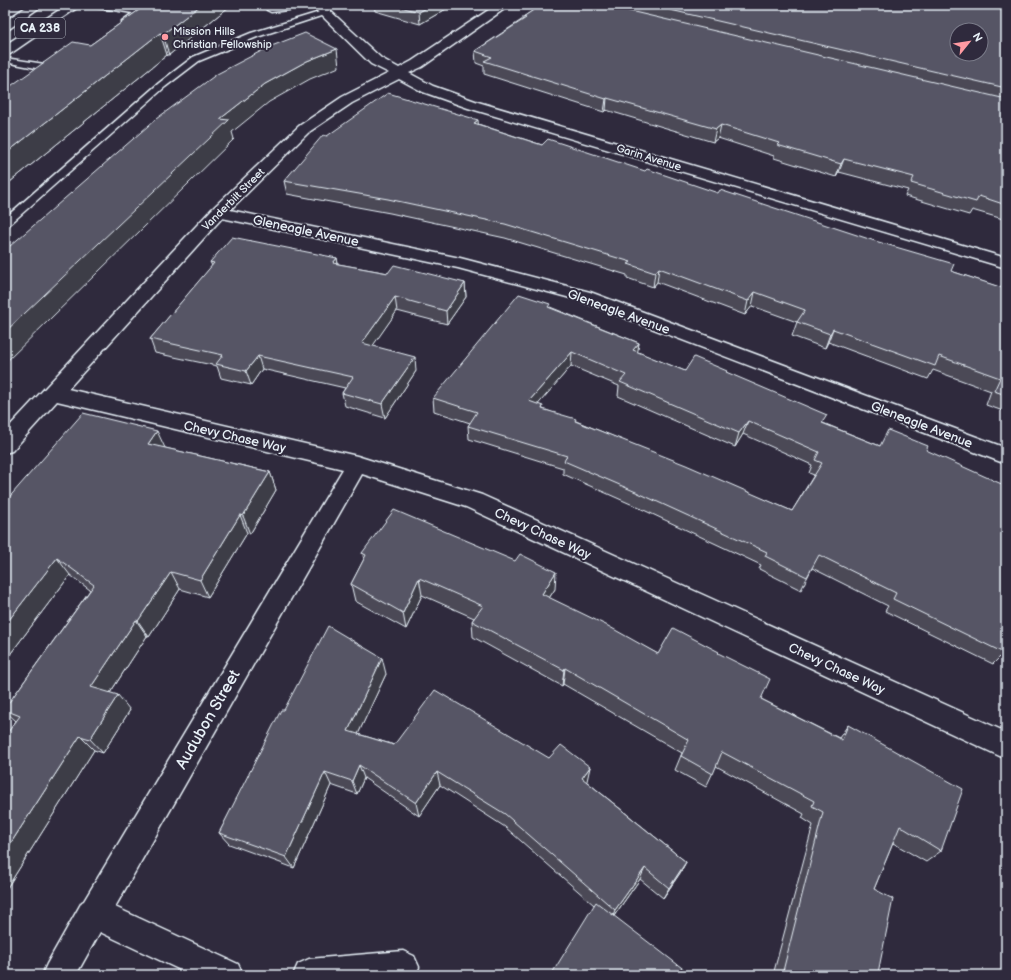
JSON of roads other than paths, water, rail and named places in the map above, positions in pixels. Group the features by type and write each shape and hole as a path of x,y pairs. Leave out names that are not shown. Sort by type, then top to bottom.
{"street":[{"name":"CA 238","path":"5,26 38,5"},
{"name":"CA 238","path":"5,51 75,5"},
{"name":"Vanderbilt Street","path":"5,445 218,212 304,129 347,100 417,64 504,5"},
{"name":"Garin Avenue","path":"321,9 376,61 428,89 474,105 1006,263"},
{"name":"Gleneagle Avenue","path":"218,212 460,263 584,296 1006,456"},
{"name":"Chevy Chase Way","path":"54,393 357,464 474,501 1006,746"},
{"name":"Audubon Street","path":"58,975 357,464"},
{"path":"93,913 227,975"},
{"path":"309,975 403,967"}],"lane":[{"path":"93,5 140,12 120,26"},
{"path":"272,5 272,10 313,5"},
{"path":"5,223 162,85 196,59 321,9"},
{"path":"5,60 51,68 39,76"}],"place":[{"name":"Mission Hills Christian Fellowship","path":"165,37"}]}
